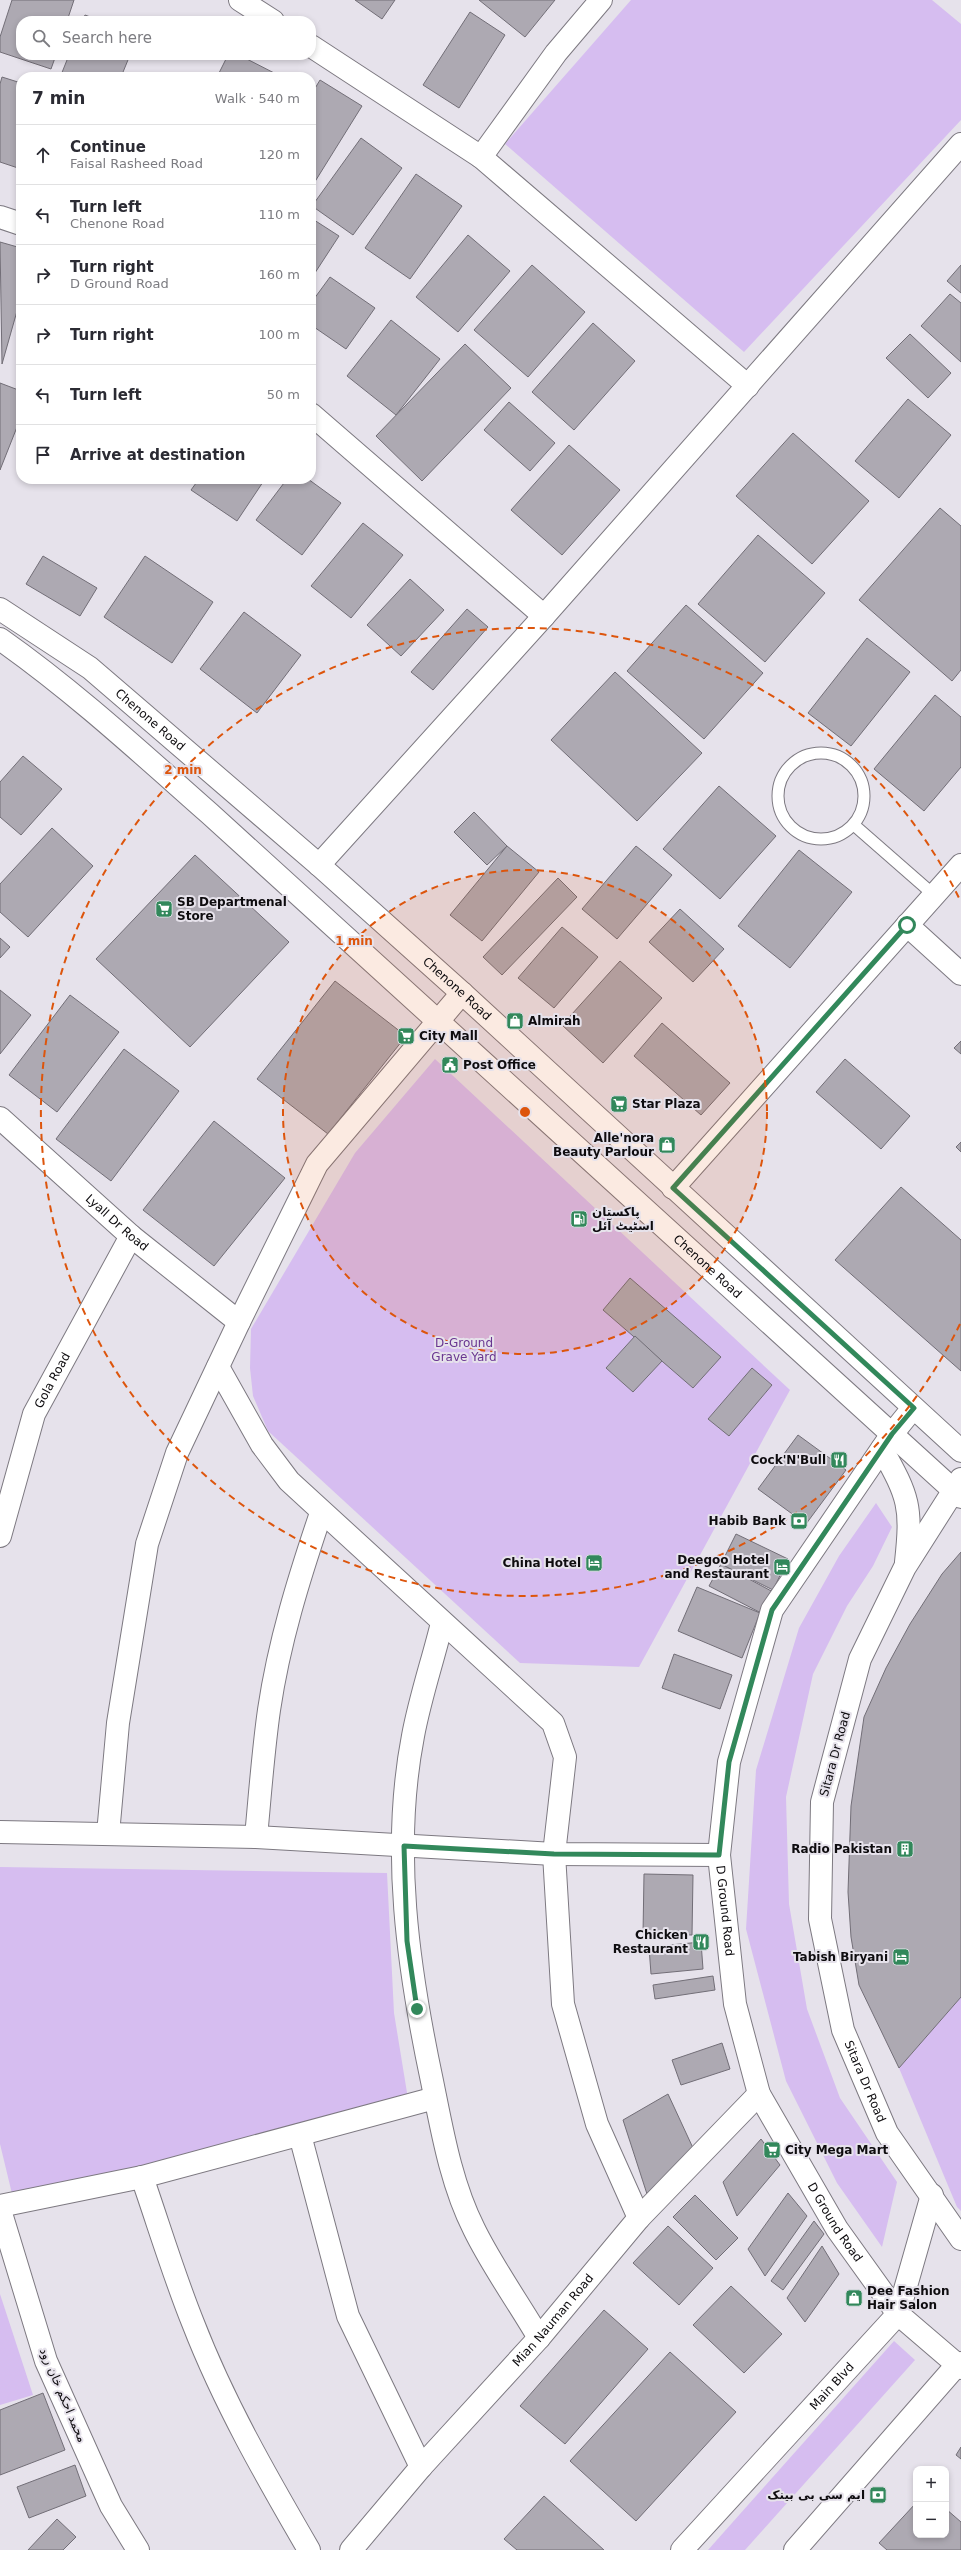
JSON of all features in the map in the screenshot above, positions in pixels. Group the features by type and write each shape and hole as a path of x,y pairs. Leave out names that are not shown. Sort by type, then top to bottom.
{"street":[{"path":"240,0 265,16"},
{"path":"481,157 556,53 601,0"},
{"path":"316,49 481,157 748,386"},
{"path":"319,865 544,616 961,144"},
{"path":"0,217 16,222"},
{"path":"316,418 544,616"},
{"name":"Chenone Road","path":"0,609 90,668 319,865 462,993 961,1451"},
{"name":"Chenone Road","path":"0,639 30,660 122,736 438,1021 887,1441 958,1489"},
{"path":"673,1188 961,865"},
{"path":"907,925 961,974"},
{"path":"108,1834 118,1724 147,1544 178,1453 238,1322 317,1164 462,993"},
{"name":"Lyall Dr Road","path":"0,1118 131,1236 238,1322"},
{"name":"Gola Road","path":"0,1533 34,1414 131,1236"},
{"path":"218,1367 262,1446 289,1481 321,1513 553,1723 565,1757 554,1854 563,2004 597,2124 639,2218"},
{"name":"D Ground Road","path":"914,1408 887,1441 772,1610 729,1762 719,1855 735,2004 759,2094 837,2229 898,2314 959,2366"},
{"path":"887,1441 909,1505 910,1526 905,1567"},
{"name":"Sitara Dr Road","path":"958,1489 905,1567 860,1659 822,1802 820,1919 843,2030 887,2133 932,2195 961,2239"},
{"path":"256,1837 269,1709 281,1646 296,1586 321,1513"},
{"path":"442,1623 413,1735 408,1773 404,1846 407,1941 417,2009 435,2098 452,2169 473,2228 539,2338"},
{"path":"0,1832 256,1837 554,1854 719,1855"},
{"name":"Mian Nauman Road","path":"351,2550 421,2467 539,2338 639,2218 759,2094"},
{"path":"0,2206 142,2177 435,2098"},
{"path":"300,2135 348,2316 421,2467"},
{"path":"142,2177 192,2323 253,2454 309,2550"},
{"name":"Main Blvd","path":"682,2550 898,2314 932,2195"},
{"name":"محمد احكم خان رود","path":"0,2210 46,2361 111,2506 138,2550"},
{"path":"795,2550 959,2366"}],"lane":[{"path":"818,753 840,758 850,764 862,782 864,794 864,805 854,825 835,837 824,839 813,838 792,828 785,820 778,799 779,788 789,768 797,760 818,753"},
{"path":"854,825 934,895"}],"green space":[{"path":"631,0 932,0 961,24 961,120 744,352 505,144"},
{"name":"D-Ground Grave Yard","path":"435,1059 790,1390 639,1667 520,1663 268,1431 253,1396 250,1368 251,1329 355,1153"},
{"path":"876,1503 892,1527 873,1566 847,1606 813,1674 786,1797 789,1904 807,2009 840,2098 897,2182 882,2247 837,2183 786,2081 746,1929 756,1770 799,1628 839,1556"},
{"path":"0,1867 387,1873 394,2013 410,2111 14,2202 0,2144"},
{"path":"961,1997 961,2211 957,2207 899,2068"},
{"path":"0,2294 33,2395 0,2405"},
{"path":"894,2341 915,2360 745,2550 708,2550"}],"building":[{"path":"12,0 74,0 69,16 16,16 16,57 0,52 0,37"},
{"path":"355,0 395,0 382,19"},
{"path":"479,0 555,0 525,37"},
{"path":"470,12 505,35 459,108 423,85"},
{"path":"24,60 54,60 51,69"},
{"path":"67,60 128,60 123,72 62,72"},
{"path":"226,60 249,60 272,72 220,72"},
{"path":"2,77 16,81 16,167 0,162 0,84"},
{"path":"320,80 362,106 316,180 316,87"},
{"path":"361,138 402,168 353,235 316,209 316,200"},
{"path":"416,174 462,206 410,279 365,248"},
{"path":"316,221 339,236 316,271"},
{"path":"468,235 510,271 458,332 416,297"},
{"path":"0,242 16,247 16,315 2,364"},
{"path":"532,265 585,312 528,377 474,330"},
{"path":"961,265 961,293 947,281"},
{"path":"330,277 375,308 346,349 316,328 316,296"},
{"path":"950,294 961,303 961,362 921,326"},
{"path":"391,320 440,359 396,415 347,376"},
{"path":"593,323 635,361 574,430 532,392"},
{"path":"910,334 951,373 928,398 886,358"},
{"path":"465,344 511,388 422,481 376,436"},
{"path":"0,383 16,389 16,430 0,470"},
{"path":"908,399 951,435 899,498 855,461"},
{"path":"509,402 555,443 530,471 484,430"},
{"path":"793,433 869,501 812,564 736,496"},
{"path":"569,445 620,490 562,555 511,510"},
{"path":"195,484 262,484 237,521 191,490"},
{"path":"283,484 315,484 341,503 302,555 256,520"},
{"path":"940,508 961,526 961,670 952,681 859,600"},
{"path":"363,523 403,555 351,618 311,586"},
{"path":"758,535 825,593 765,662 698,604"},
{"path":"43,556 97,588 80,616 26,584"},
{"path":"145,556 213,602 172,663 104,617"},
{"path":"410,579 444,610 401,656 367,625"},
{"path":"686,605 763,673 704,739 627,671"},
{"path":"467,609 488,627 433,690 411,672"},
{"path":"244,612 301,655 257,713 200,669"},
{"path":"867,638 910,672 851,746 808,713"},
{"path":"615,672 702,753 637,821 551,740"},
{"path":"935,695 961,717 961,767 924,811 874,769"},
{"path":"23,756 62,789 21,835 0,817 0,782"},
{"path":"719,786 776,836 720,899 663,849"},
{"path":"474,812 507,846 487,865 454,832"},
{"path":"52,828 93,866 28,937 0,912 0,884"},
{"path":"507,846 539,872 482,941 450,915"},
{"path":"636,846 672,875 617,939 582,909"},
{"path":"799,850 852,892 790,968 738,926"},
{"path":"195,855 289,942 190,1047 96,959"},
{"path":"558,878 577,897 502,975 483,957"},
{"path":"680,909 724,949 693,982 649,942"},
{"path":"562,927 598,957 554,1008 518,978"},
{"path":"0,938 10,947 0,958"},
{"path":"620,961 662,998 603,1063 562,1025"},
{"path":"335,981 406,1036 328,1134 257,1079"},
{"path":"0,990 31,1015 0,1054"},
{"path":"70,995 119,1032 57,1112 9,1075"},
{"path":"662,1023 730,1083 701,1115 634,1056"},
{"path":"961,1041 961,1054 954,1048"},
{"path":"124,1049 179,1091 111,1181 56,1139"},
{"path":"845,1059 910,1116 881,1149 816,1092"},
{"path":"214,1121 285,1178 214,1266 143,1210"},
{"path":"961,1142 961,1152 956,1147"},
{"path":"901,1187 961,1240 961,1371 835,1260"},
{"path":"630,1278 721,1357 693,1388 603,1310"},
{"path":"635,1336 662,1361 633,1392 606,1368"},
{"path":"752,1368 772,1385 729,1436 708,1419"},
{"path":"798,1435 846,1470 806,1524 758,1489"},
{"path":"736,1534 788,1559 773,1590 721,1564"},
{"name":"Radio Pakistan","path":"961,1552 961,1997 899,2068 859,1985 851,1937 848,1892 851,1806 864,1717 886,1668 910,1624 942,1574"},
{"path":"721,1564 775,1593 763,1614 709,1586"},
{"path":"697,1587 760,1613 742,1658 678,1631"},
{"path":"674,1654 732,1675 720,1709 662,1688"},
{"path":"644,1874 693,1875 692,1935 643,1934"},
{"path":"701,1942 703,1969 651,1974 649,1947"},
{"path":"713,1976 715,1990 655,1999 653,1985"},
{"path":"722,2043 730,2069 681,2085 672,2060"},
{"path":"668,2094 693,2148 647,2194 623,2120"},
{"path":"761,2139 780,2165 737,2216 723,2182"},
{"path":"788,2193 807,2216 765,2276 748,2249"},
{"path":"695,2195 738,2238 716,2260 673,2217"},
{"path":"814,2221 824,2234 783,2290 771,2281"},
{"path":"668,2226 713,2268 679,2305 633,2263"},
{"path":"822,2246 839,2274 805,2322 787,2298"},
{"path":"731,2286 782,2334 744,2373 693,2325"},
{"path":"604,2310 648,2349 565,2444 520,2406"},
{"path":"670,2352 736,2412 636,2521 570,2461"},
{"path":"43,2393 65,2450 0,2475 0,2410"},
{"path":"961,2447 961,2459 956,2455"},
{"path":"75,2465 86,2496 29,2518 17,2487"},
{"path":"544,2496 604,2550 517,2550 504,2539"},
{"path":"913,2506 913,2538 949,2538 949,2512 961,2522 961,2550 887,2550 879,2543"},
{"path":"57,2519 76,2537 63,2550 28,2550"}],"place":[{"name":"SB Departmenal Store","path":"164,909"},
{"name":"Almirah","path":"515,1021"},
{"name":"City Mall","path":"406,1036"},
{"name":"Post Office","path":"450,1065"},
{"name":"Star Plaza","path":"619,1104"},
{"name":"Alle'nora Beauty Parlour","path":"667,1145"},
{"name":"پاکستان اسٹیٹ آئل","path":"579,1219"},
{"name":"Cock'N'Bull","path":"839,1460"},
{"name":"Habib Bank","path":"799,1521"},
{"name":"China Hotel","path":"594,1563"},
{"name":"Deegoo Hotel and Restaurant","path":"782,1567"},
{"name":"Radio Pakistan","path":"905,1849"},
{"name":"Chicken Restaurant","path":"701,1942"},
{"name":"Tabish Biryani","path":"901,1957"},
{"name":"City Mega Mart","path":"772,2150"},
{"name":"Dee Fashion Hair Salon","path":"854,2298"},
{"name":"ایم سی بی بینک","path":"878,2495"}],"route":[{"path":"417,2009 407,1941 404,1846 554,1854 719,1855 729,1762 772,1610 892,1434 914,1408 673,1188 907,925"}]}
